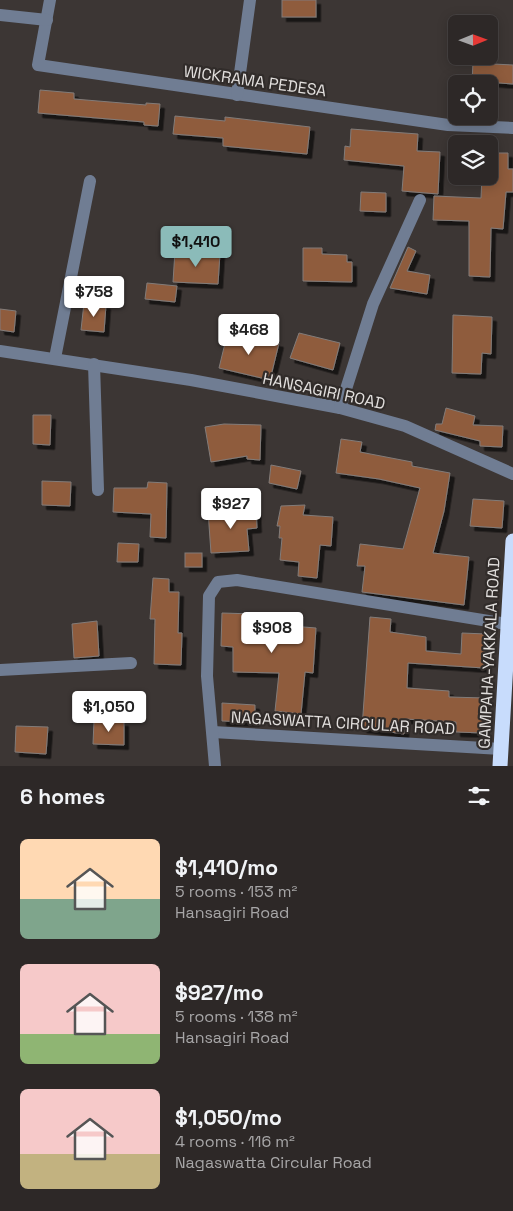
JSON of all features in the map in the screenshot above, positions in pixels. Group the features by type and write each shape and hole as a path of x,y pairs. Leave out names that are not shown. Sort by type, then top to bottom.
{"highway":[{"name":"GAMPAHA-YAKKALA ROAD","path":"500,766 513,541"}],"street":[{"path":"0,15 47,20 50,0"},
{"path":"237,95 250,0"},
{"name":"WICKRAMA PEDESA","path":"47,20 38,65 448,125 513,128"},
{"path":"55,358 90,181"},
{"path":"340,408 373,304 420,200"},
{"name":"HANSAGIRI ROAD","path":"0,351 94,364 340,408 405,426 513,474"},
{"path":"94,364 98,490"},
{"path":"215,766 207,676 209,596 218,582 236,580 507,624"},
{"path":"0,670 131,664"},
{"name":"NAGASWATTA CIRCULAR ROAD","path":"213,732 501,749"}],"building":[{"path":"282,0 316,0 316,17 282,17"},
{"path":"473,65 513,65 513,84 498,83 498,75 472,75"},
{"path":"40,90 74,93 74,99 146,105 146,103 160,104 158,126 144,125 144,122 38,113"},
{"path":"175,116 225,121 225,117 310,127 307,154 223,146 223,138 173,134"},
{"path":"351,129 418,134 417,151 440,152 438,194 402,191 404,166 344,160 345,146 350,147"},
{"path":"498,153 508,153 508,169 513,169 513,192 506,192 503,229 491,228 490,277 469,276 469,221 433,220 434,196 481,198 482,185 498,185"},
{"path":"361,192 386,193 386,212 360,211"},
{"path":"408,247 416,251 407,271 430,275 427,294 390,288"},
{"path":"303,248 322,248 322,254 347,255 347,262 352,262 352,282 303,281"},
{"path":"175,251 220,253 218,284 173,282"},
{"path":"147,283 177,286 175,302 145,299"},
{"path":"84,303 106,305 104,332 81,330"},
{"path":"0,309 16,311 14,332 0,330"},
{"path":"453,315 492,317 491,354 482,353 481,374 452,373"},
{"path":"228,331 279,343 270,380 219,368"},
{"path":"299,333 340,343 333,370 290,358"},
{"path":"446,408 475,416 473,425 503,426 502,447 480,446 480,441 435,430 436,424 442,424"},
{"path":"33,415 51,415 50,445 33,444"},
{"path":"224,424 261,425 260,460 247,459 247,456 211,462 205,427"},
{"path":"341,439 362,442 360,452 412,462 412,466 450,473 444,511 433,553 469,557 464,605 362,592 365,566 357,566 360,544 403,549 420,488 379,479 336,473"},
{"path":"271,465 301,471 297,489 269,483"},
{"path":"42,481 71,482 70,506 42,505"},
{"path":"148,482 167,483 166,538 150,537 151,514 113,512 114,488 147,488"},
{"path":"473,499 504,501 502,528 470,526"},
{"path":"305,505 303,515 333,517 331,546 320,545 317,578 298,576 299,562 280,560 282,538 279,538 280,526 277,526 281,506"},
{"path":"256,508 257,528 247,529 249,551 211,553 208,511"},
{"path":"118,543 139,544 138,562 117,562"},
{"path":"185,553 202,553 202,567 185,567"},
{"path":"153,578 169,579 169,592 179,592 178,633 182,633 181,665 154,664 155,619 150,619"},
{"path":"222,613 255,614 255,623 316,628 313,673 305,672 301,714 275,711 279,673 233,672 233,647 221,646"},
{"path":"370,617 391,619 390,632 426,637 426,651 461,654 462,633 486,634 484,668 408,663 407,688 449,691 449,697 485,698 484,733 456,732 456,722 405,719 404,734 362,728"},
{"path":"97,621 99,656 74,658 72,624"},
{"path":"222,703 255,705 255,722 222,721"},
{"path":"94,721 124,722 124,745 93,744"},
{"path":"16,726 48,727 46,754 15,752"}]}
